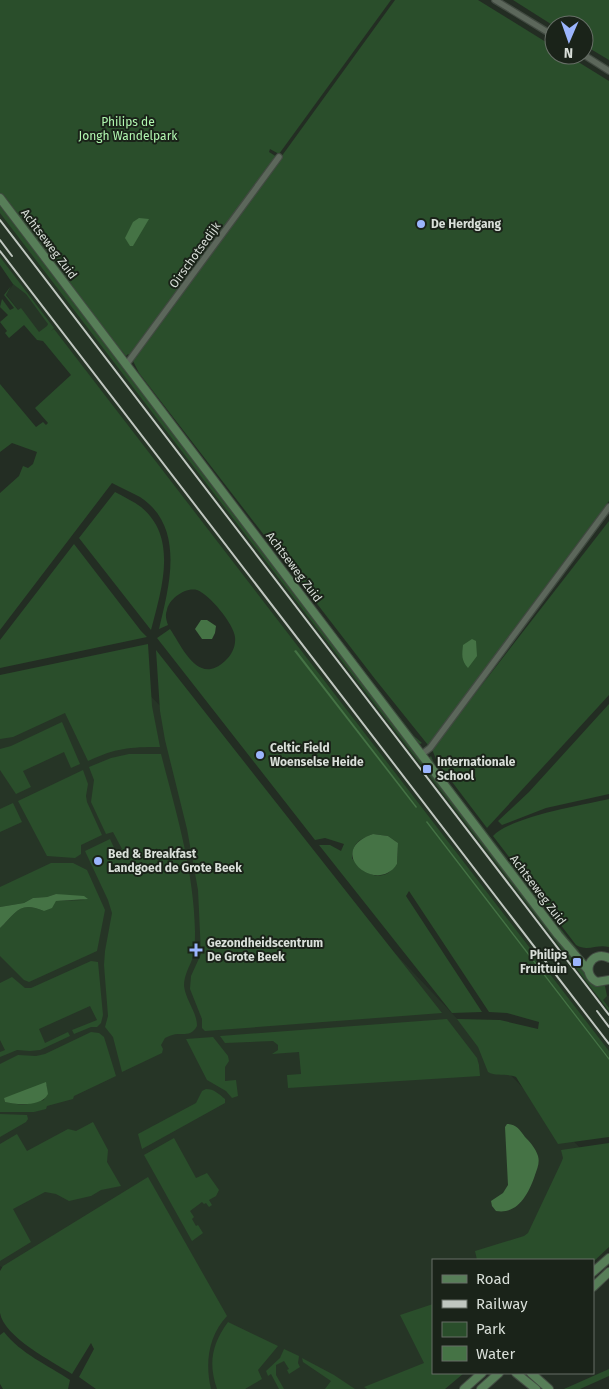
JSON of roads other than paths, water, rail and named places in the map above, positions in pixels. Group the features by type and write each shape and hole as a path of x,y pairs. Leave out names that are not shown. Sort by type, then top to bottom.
{"street":[{"path":"495,0 544,30"},
{"path":"594,61 609,70"},
{"name":"Oirschotsedijk","path":"126,365 279,157"},
{"name":"Achtseweg Zuid","path":"0,198 594,980 601,983 608,982"},
{"path":"422,754 430,748 609,507"},
{"path":"570,949 579,954 609,957"},
{"path":"588,970 590,962 595,957"},
{"path":"594,1271 609,1258"},
{"path":"594,1286 609,1272"},
{"path":"464,1389 481,1374"},
{"path":"481,1389 497,1374"},
{"path":"517,1374 536,1389"},
{"path":"532,1374 549,1389"}],"water":[{"path":"139,218 149,219 133,246 130,246 125,238 133,222"},
{"path":"201,620 207,620 216,626 212,639 202,639 195,629"},
{"path":"472,639 476,641 477,656 468,668 464,662 463,645"},
{"path":"296,650 417,807 416,808 294,651"},
{"path":"426,822 609,1058 609,1060"},
{"path":"373,834 388,836 398,843 397,864 388,873 378,875 367,873 353,859 353,850 359,841"},
{"path":"56,894 84,896 88,899 56,901 52,908 44,911 29,907 23,908 14,913 0,928 0,907 24,903 33,898"},
{"path":"46,1082 48,1094 40,1101 28,1104 5,1102 4,1098"},
{"path":"507,1124 518,1128 531,1143 539,1159 535,1175 522,1201 511,1210 496,1211 491,1201 503,1193 508,1185 505,1127"}],"railway":[{"path":"0,220 609,1015"},
{"path":"0,240 12,256"},
{"path":"0,251 609,1044"},
{"path":"597,1011 609,1027"}],"place":[{"name":"De Herdgang","path":"421,224"},
{"name":"Celtic Field Woenselse Heide","path":"260,755"},
{"name":"Internationale School","path":"427,769"},
{"name":"Bed & Breakfast Landgoed de Grote Beek","path":"98,861"},
{"name":"Gezondheidscentrum De Grote Beek","path":"196,950"},
{"name":"Philips Fruittuin","path":"577,962"}],"park label":[{"name":"Philips de Jongh Wandelpark","path":"128,129"}]}
